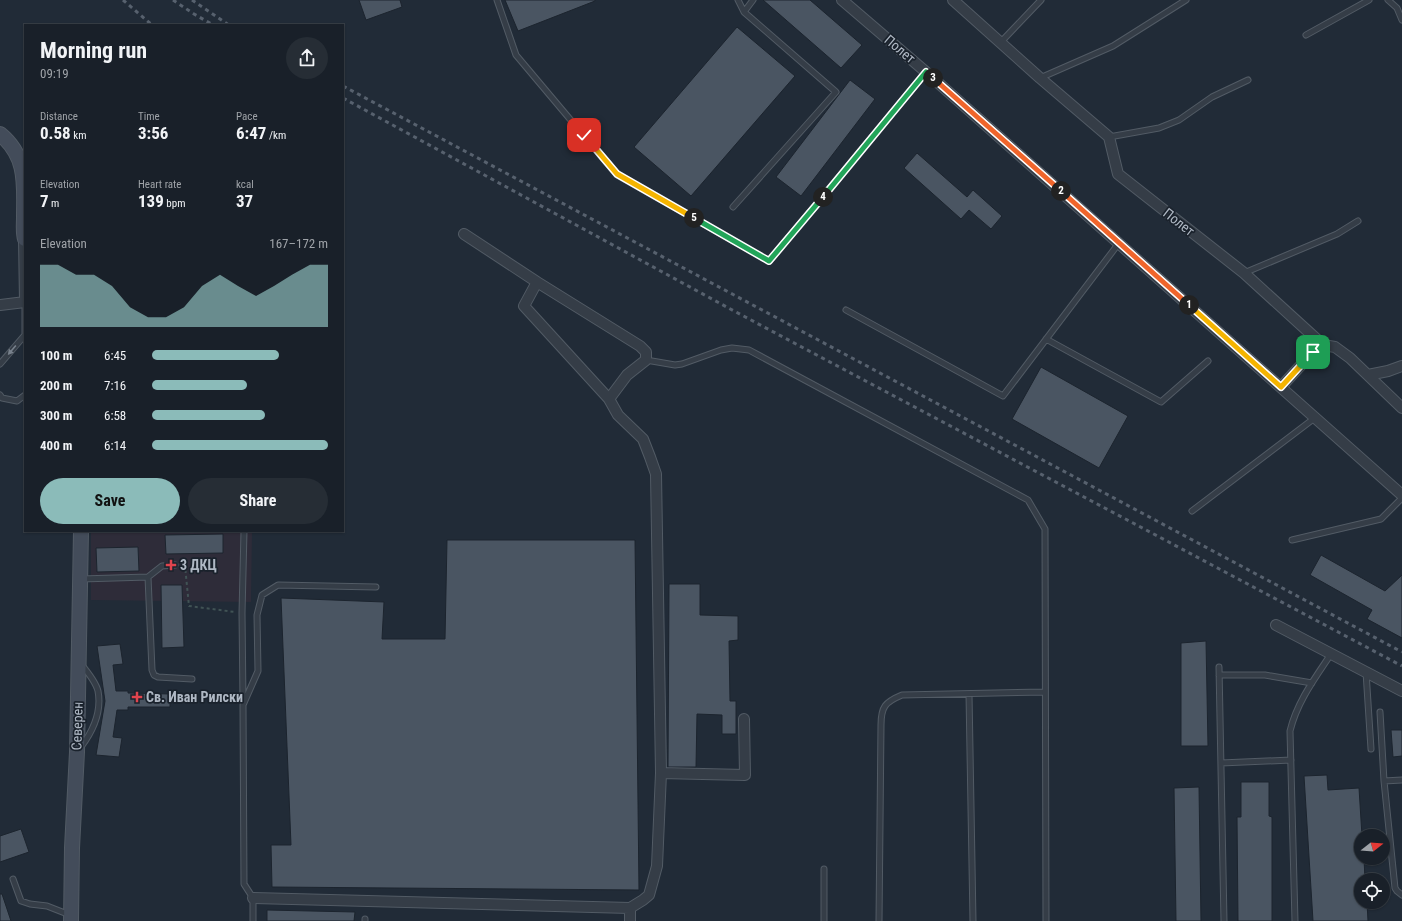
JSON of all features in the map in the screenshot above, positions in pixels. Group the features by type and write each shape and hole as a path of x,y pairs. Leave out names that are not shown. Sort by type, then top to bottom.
{"main road":[{"path":"0,134 14,148 20,160 24,178"},
{"name":"Северен","path":"71,918 72,848 77,752 81,532"}],"street":[{"name":"Полет","path":"842,0 926,72 1402,495"},
{"path":"953,0 1109,137"},
{"name":"Полет","path":"1109,137 1118,174 1244,273 1323,345"},
{"path":"464,234 537,282 640,346 646,352 646,360 627,375 609,399"},
{"path":"253,898 630,908 643,900 649,894 657,866 662,774 656,474 643,439 618,415 609,399 524,306 537,282"},
{"path":"0,305 24,302"},
{"path":"1281,387 1313,352 1323,345 1335,347 1350,358 1402,408"},
{"path":"1368,375 1388,371 1402,366"},
{"path":"1276,625 1402,691"},
{"path":"662,774 745,775 744,719"},
{"path":"630,908 630,921"}],"lane":[{"path":"497,0 516,56 617,174 769,261 926,72"},
{"path":"733,207 836,92 744,12 738,0"},
{"path":"744,12 753,0"},
{"path":"1000,42 1041,0"},
{"path":"1040,78 1113,46 1186,0"},
{"path":"1306,35 1369,0"},
{"path":"1388,0 1397,8 1402,20"},
{"path":"1109,137 1159,128 1179,120 1212,98 1248,80"},
{"path":"1244,273 1337,234 1358,221"},
{"path":"846,310 1002,396 1119,243"},
{"path":"0,364 24,339"},
{"path":"1046,339 1161,402 1208,361"},
{"path":"646,360 675,365 682,364 721,350 732,348 749,350 1028,500 1045,529 1046,921"},
{"path":"0,395 2,398 17,401 24,396"},
{"path":"1192,511 1316,417"},
{"path":"1292,540 1381,520 1402,498"},
{"path":"244,532 242,613 244,884 253,898 253,921"},
{"path":"80,579 148,577 162,566 175,565"},
{"path":"148,577 152,670 158,677 192,679"},
{"path":"243,705 258,671 257,615 262,595 278,585 376,587"},
{"path":"1294,921 1290,731 1294,716 1312,683 1331,654"},
{"path":"77,752 91,733 98,713 98,690 87,671 79,662"},
{"path":"1219,667 1224,921"},
{"path":"1366,672 1371,749"},
{"path":"1219,675 1265,675 1312,683"},
{"path":"879,921 881,713 884,706 891,699 902,695 1045,692"},
{"path":"969,694 973,921"},
{"path":"1380,712 1384,781 1395,888 1397,892 1402,895"},
{"path":"1221,763 1291,760"},
{"path":"1384,781 1402,780"},
{"path":"824,869 824,921"},
{"path":"12,879 21,901 30,904 47,906 71,918"}],"path":[{"path":"175,565 185,566 189,606 242,613"}],"shaded area":[{"name":"3 ДКЦ","path":"91,532 252,532 251,602 91,600"}],"building":[{"path":"359,0 400,0 402,7 366,20"},
{"path":"505,0 595,0 595,1 518,31"},
{"path":"763,0 810,0 862,45 841,68"},
{"path":"737,27 795,76 691,196 634,147"},
{"path":"850,80 875,99 801,196 776,177"},
{"path":"917,153 967,197 973,190 1002,216 991,229 969,210 961,219 904,168"},
{"path":"1041,367 1128,416 1099,468 1012,419"},
{"path":"223,534 223,553 166,554 165,535"},
{"path":"447,540 635,540 639,890 272,887 271,845 291,845 281,598 384,602 382,639 445,639"},
{"path":"138,547 139,571 97,572 96,548"},
{"path":"1321,555 1385,591 1402,575 1402,638 1367,619 1372,610 1310,575"},
{"path":"669,584 700,584 700,615 738,616 738,640 729,641 730,701 736,701 736,734 722,734 722,715 697,714 696,767 668,767"},
{"path":"161,585 182,585 184,647 162,648"},
{"path":"1206,641 1208,746 1181,746 1181,643"},
{"name":"Св. Иван Рилски","path":"120,644 123,664 113,665 116,691 128,691 128,693 170,694 170,707 128,707 128,710 117,710 113,737 122,738 119,757 96,755 105,701 97,646"},
{"path":"1391,730 1402,730 1402,756 1393,757"},
{"path":"1327,775 1328,790 1359,788 1362,829 1354,829 1354,865 1364,865 1365,873 1354,873 1354,909 1367,909 1368,921 1313,921 1304,776"},
{"path":"1241,782 1269,782 1269,816 1272,817 1272,921 1238,921 1237,817 1241,817"},
{"path":"1199,787 1201,921 1176,921 1174,788"},
{"path":"21,829 29,852 0,862 0,836"},
{"path":"0,894 2,894 11,921 0,921"},
{"path":"267,910 355,912 354,921 267,921"}],"railway":[{"path":"123,0 151,24"},
{"path":"173,0 211,24"},
{"path":"192,0 228,24"},
{"path":"344,87 1402,652"},
{"path":"344,99 734,311 1402,666"}],"place":[{"name":"3 ДКЦ","path":"171,565"},
{"name":"Св. Иван Рилски","path":"137,697"}],"route":[{"path":"584,135 617,174 769,261 926,72 1281,387 1313,352"}]}
